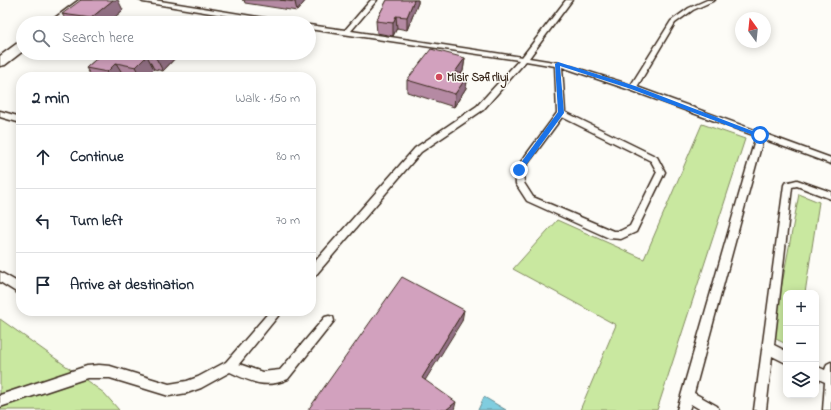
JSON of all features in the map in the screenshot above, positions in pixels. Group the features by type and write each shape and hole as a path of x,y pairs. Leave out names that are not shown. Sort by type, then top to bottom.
{"street":[{"path":"64,16 86,0"},
{"path":"0,62 16,50"}],"lane":[{"path":"143,0 239,16"},
{"path":"177,6 184,0"},
{"path":"346,33 374,0"},
{"path":"316,267 418,150 480,108 524,59 569,0"},
{"path":"633,88 673,22 691,10 712,0"},
{"path":"316,28 558,64 633,88 831,161"},
{"path":"558,64 561,113 519,170 520,184 524,192 530,198 612,235 621,235 633,230 661,172 659,166 654,160 561,113"},
{"path":"0,114 16,119"},
{"path":"683,410 760,135"},
{"path":"760,410 769,349 788,185 797,183 831,196"},
{"path":"0,277 16,287"},
{"path":"0,401 87,372 99,371 110,372 169,390 187,387 201,382 230,366 273,316"},
{"path":"230,366 263,380 274,379 284,375 329,321"},
{"path":"769,349 783,356"},
{"path":"819,372 831,373 829,410"},
{"path":"687,396 713,410"}],"green space":[{"path":"702,124 745,139 657,410 580,410 616,325 513,269 557,220 644,259"},
{"path":"799,194 819,202 805,290 783,290 783,342 772,337"},
{"path":"0,319 104,393 119,410 0,410"}],"water":[{"path":"484,397 506,410 478,410"}],"building":[{"path":"81,0 113,0 93,16 62,14"},
{"path":"280,0 297,0 295,2"},
{"path":"387,0 414,0 407,17 396,16 393,23 376,21"},
{"path":"431,49 465,58 455,72 468,75 455,94 407,80"},
{"path":"95,60 143,60 136,67 116,63 107,72 86,68"},
{"path":"402,277 464,310 422,378 456,402 446,410 308,410"}],"place":[{"name":"Misir Səfirliyi","path":"439,77"}],"route":[{"path":"519,170 561,113 559,100 558,64 633,88 760,135"}]}
